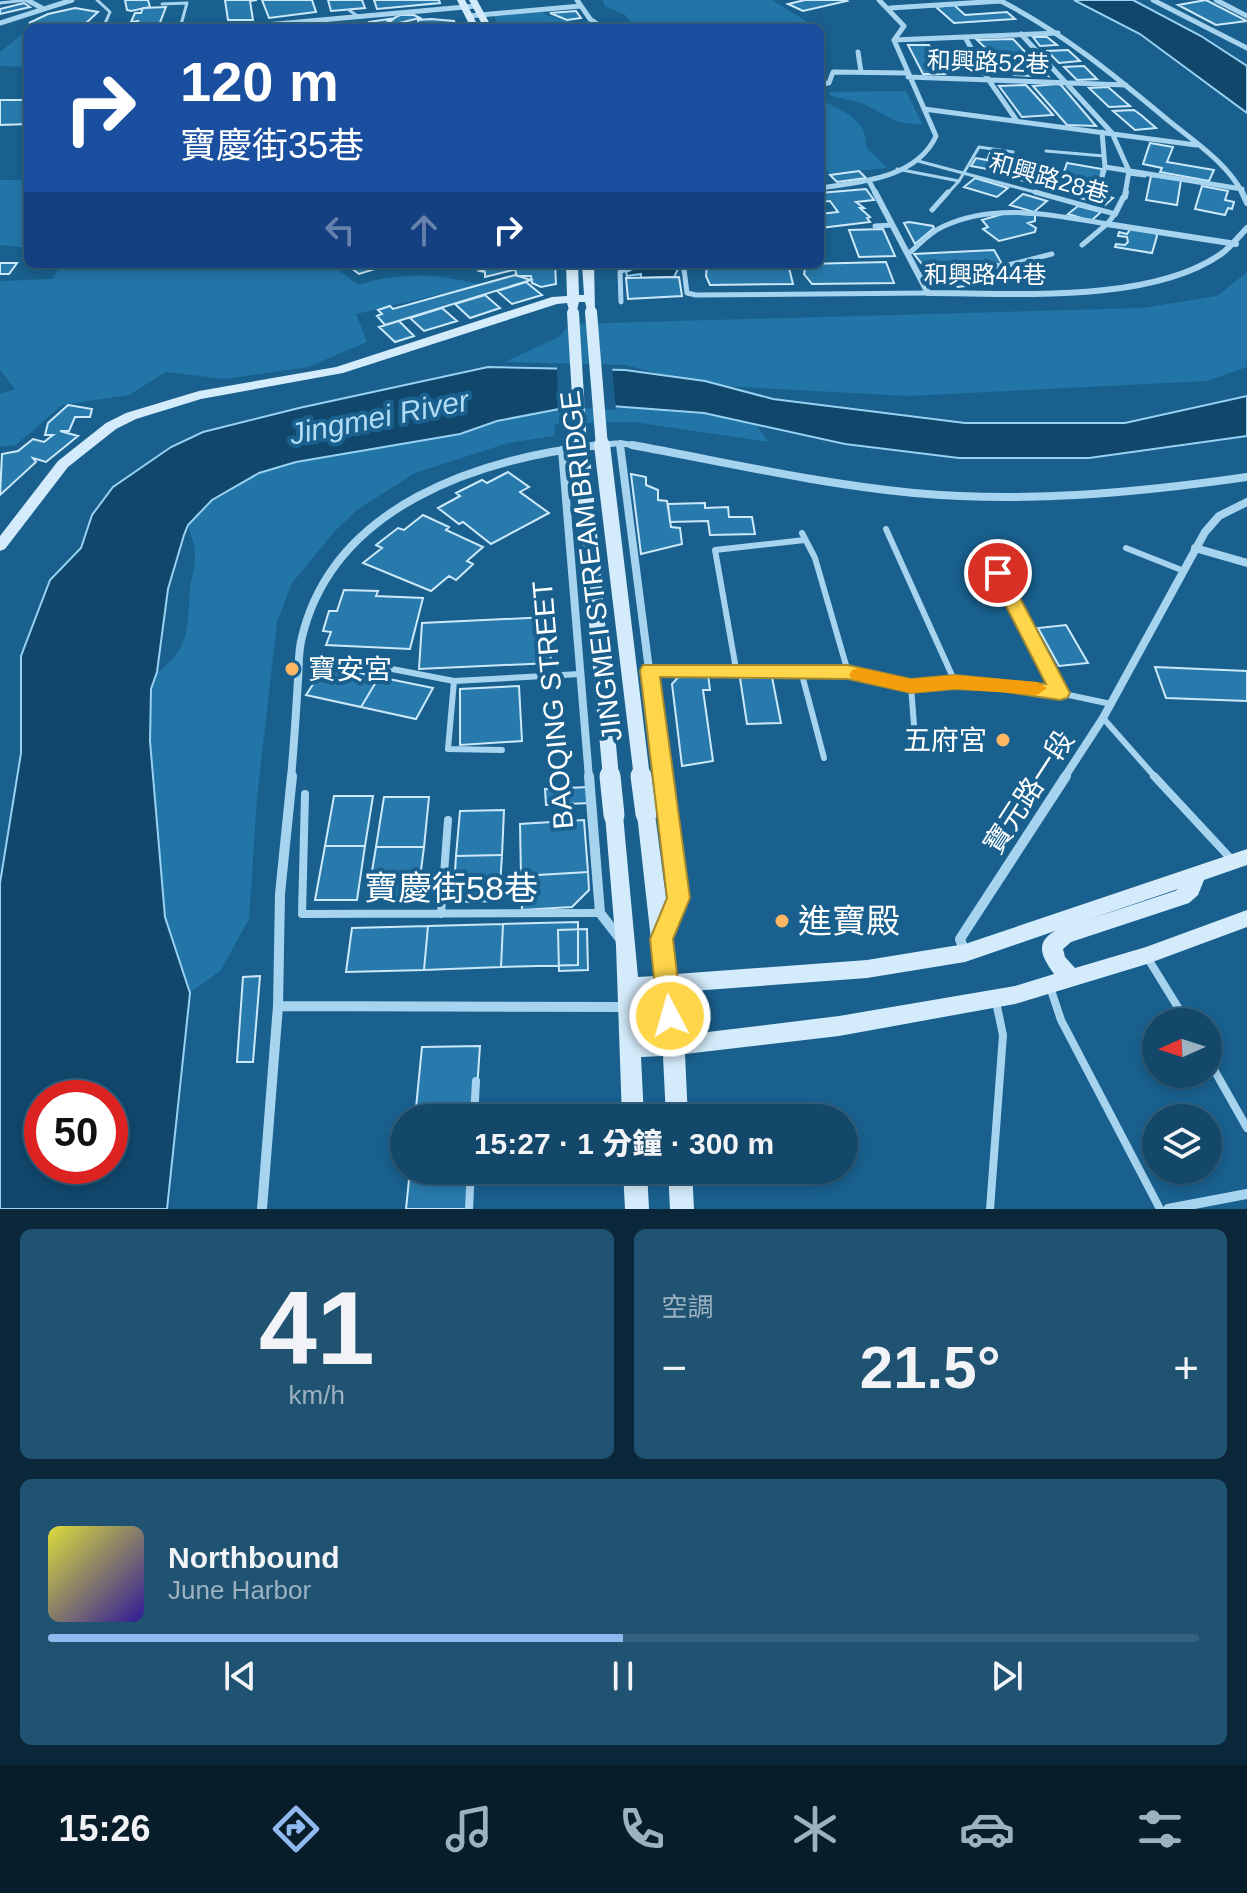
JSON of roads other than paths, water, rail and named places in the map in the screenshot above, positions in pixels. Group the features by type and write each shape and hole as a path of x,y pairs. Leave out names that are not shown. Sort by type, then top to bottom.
{"main road":[{"name":"JINGMEI STREAM BRIDGE","path":"572,268 577,403 614,815"},
{"name":"JINGMEI STREAM BRIDGE","path":"588,268 597,403 661,939"},
{"path":"1,543 63,464 111,426 131,416 199,395 338,370 537,306 591,305"},
{"name":"BAOQING STREET","path":"614,815 626,946 632,1104"},
{"path":"627,997 667,987 867,969 965,953 1241,860"},
{"path":"1073,979 1061,969 1053,956 1052,943 1064,936 1182,897 1191,889 1195,877"},
{"path":"630,1047 674,1046 839,1026 995,999 1050,987 1245,922"},
{"path":"661,939 674,1046 676,1104"},
{"path":"636,1184 637,1209"},
{"path":"681,1184 682,1209"}],"street":[{"path":"27,0 42,8"},
{"path":"0,23 72,0"},
{"path":"577,0 597,24"},
{"path":"879,0 904,26 894,40"},
{"path":"1153,0 1247,48"},
{"path":"1216,0 1247,16"},
{"path":"890,8 1001,1 1060,33 1196,145 1243,189 1247,203"},
{"path":"297,24 477,7 550,9 581,6"},
{"path":"465,8 477,7"},
{"path":"359,17 362,24"},
{"path":"894,40 1060,33"},
{"name":"和興路52巷","path":"1021,34 1066,82"},
{"path":"965,37 988,79 1017,121"},
{"path":"824,187 869,181 918,161 933,148 936,136 894,40"},
{"path":"824,84 829,83 833,72 861,72 858,52"},
{"name":"和興路52巷","path":"861,72 1126,85"},
{"path":"1066,82 1112,133 1129,172 1124,198 1115,214"},
{"path":"924,109 1196,145"},
{"path":"1099,187 1105,167 1102,132"},
{"path":"1105,167 1243,189"},
{"path":"869,181 928,293"},
{"path":"1107,224 1237,244"},
{"name":"和興路44巷","path":"928,293 1073,292 1148,283 1213,262 1237,244 1247,228"},
{"path":"620,443 679,898 661,939"},
{"path":"262,1209 278,1006 280,894 301,639 318,590 351,546 406,503 440,484 489,465 562,450 620,443 864,487 916,493 1055,496 1144,492 1247,477"},
{"name":"BAOQING STREET","path":"562,450 600,913"},
{"name":"寶元路一段","path":"965,953 960,939 1103,718 1195,548 1219,516 1244,506"},
{"path":"1195,548 1247,563"},
{"path":"600,913 626,946"},
{"path":"278,1006 627,997"},
{"path":"1168,1209 1247,1194"}],"lane":[{"path":"0,3 27,0"},
{"path":"97,0 110,12 105,24"},
{"path":"545,0 550,9"},
{"path":"162,4 187,3 181,24"},
{"path":"349,10 359,17"},
{"path":"963,173 979,147 1013,152"},
{"path":"1046,151 1104,156"},
{"name":"和興路28巷","path":"918,161 1115,214 1082,245"},
{"name":"和興路28巷","path":"897,169 959,181"},
{"path":"1129,172 1145,176"},
{"name":"和興路28巷","path":"932,210 963,173"},
{"path":"1050,215 1063,200"},
{"path":"908,254 942,227 1003,212 1050,215 1107,224"},
{"path":"875,226 892,225"},
{"path":"919,275 1008,265 1052,254"},
{"path":"621,302 620,272 626,268"},
{"name":"和興路44巷","path":"683,268 687,293 704,295 928,293"},
{"path":"886,529 955,682"},
{"path":"736,669 715,550 803,536 815,558 848,672"},
{"path":"1126,548 1184,571"},
{"path":"986,549 1060,693"},
{"path":"356,662 454,681 580,674"},
{"path":"650,670 848,672 911,686 955,682 1022,685 1111,704"},
{"path":"801,671 824,758"},
{"path":"454,681 448,749 502,750"},
{"path":"911,686 915,738"},
{"path":"1103,718 1213,843 1241,860"},
{"name":"寶慶街58巷","path":"305,794 302,914 600,913"},
{"path":"441,914 448,820"},
{"path":"1147,955 1179,1008"},
{"path":"1050,987 1061,1020 1160,1209"},
{"path":"990,1209 1003,1035 995,999"},
{"path":"475,1104 476,1081"},
{"path":"1222,1084 1247,1128"},
{"path":"469,1209 470,1184"}],"water":[{"path":"1074,0 1133,0 1201,36 1247,66 1247,113 1140,34"},
{"path":"635,268 678,268 674,277 641,278 641,274 627,276 626,272"},
{"name":"Jingmei River","path":"488,367 625,370 705,381 773,399 965,423 1125,423 1247,396 1247,436 1089,458 959,458 845,444 704,413 585,404 497,421 460,434 296,462 259,473 212,500 188,525 184,535 168,589 157,672 151,689 150,741 165,917 190,993 167,1209 0,1209 0,883 21,753 21,656 50,580 81,548 92,515 113,487 171,447 203,432"}],"place":[{"name":"寶安宮","path":"292,669"},
{"name":"五府宮","path":"1003,740"},
{"name":"進寶殿","path":"782,921"}]}
